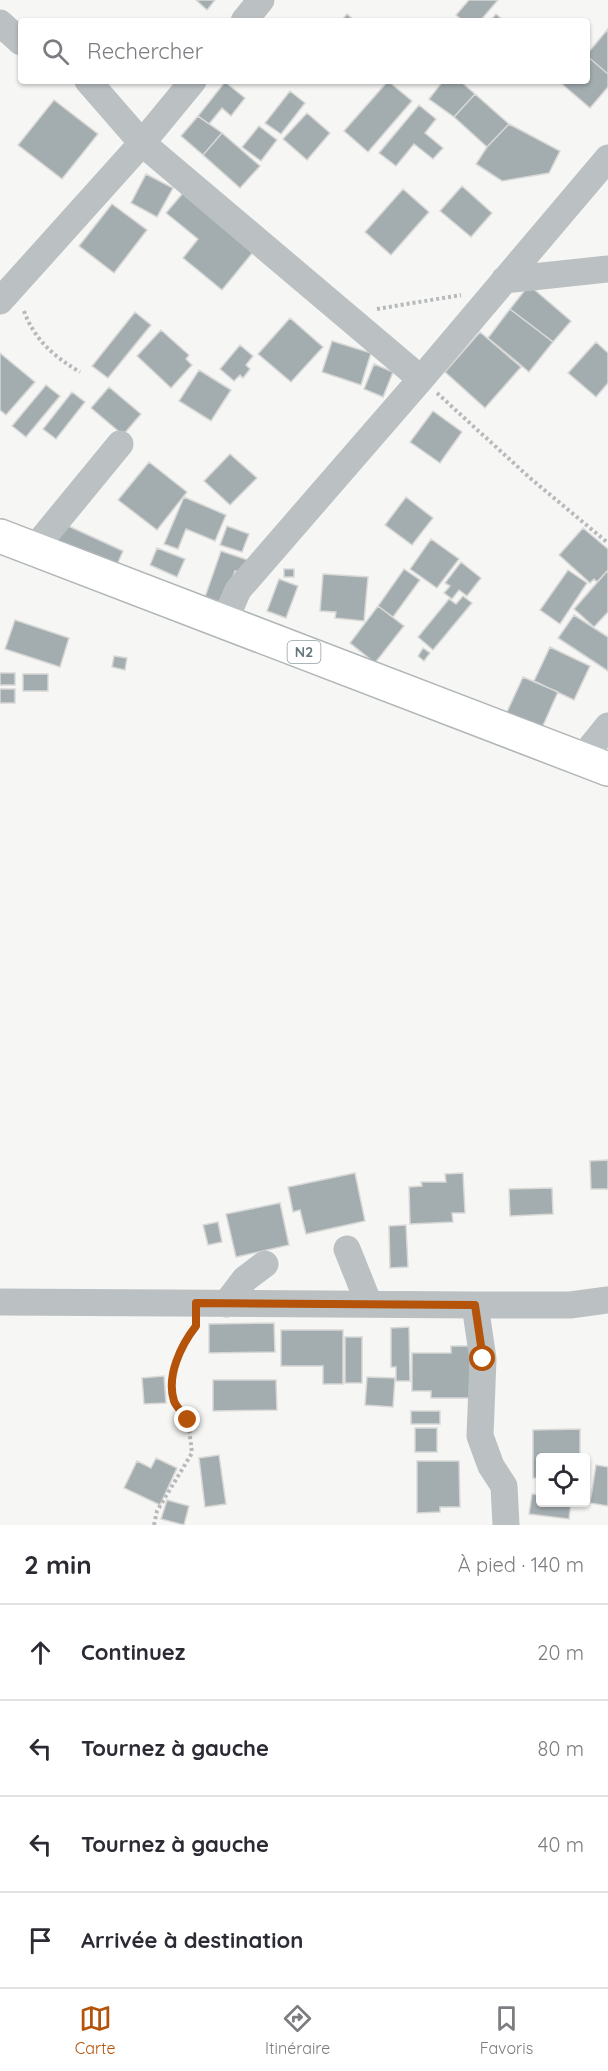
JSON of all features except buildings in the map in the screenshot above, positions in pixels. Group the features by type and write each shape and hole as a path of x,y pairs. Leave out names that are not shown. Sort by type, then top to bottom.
{"highway":[{"name":"N2","path":"0,536 595,764"}],"street":[{"path":"246,18 261,0"},
{"path":"0,23 18,39"},
{"path":"91,84 141,143 421,379"},
{"path":"8,293 190,84"},
{"path":"224,622 238,590 608,158"},
{"path":"500,286 608,268"},
{"path":"33,550 120,444"},
{"path":"595,764 608,726"},
{"path":"347,1249 369,1304"},
{"path":"226,1304 245,1279 266,1264"},
{"path":"0,1302 570,1305 608,1300"},
{"path":"475,1305 483,1359 480,1436 491,1466 504,1486 506,1525"}],"path":[{"path":"369,311 500,286"},
{"path":"8,293 34,334 49,350 80,372"},
{"path":"421,379 530,478 608,543"},
{"path":"154,1525 157,1511 192,1453 188,1420 174,1401 172,1376 185,1340 196,1326 196,1303"}],"route":[{"path":"188,1420 174,1401 172,1376 185,1340 196,1326 196,1303 475,1305 483,1359"}]}
